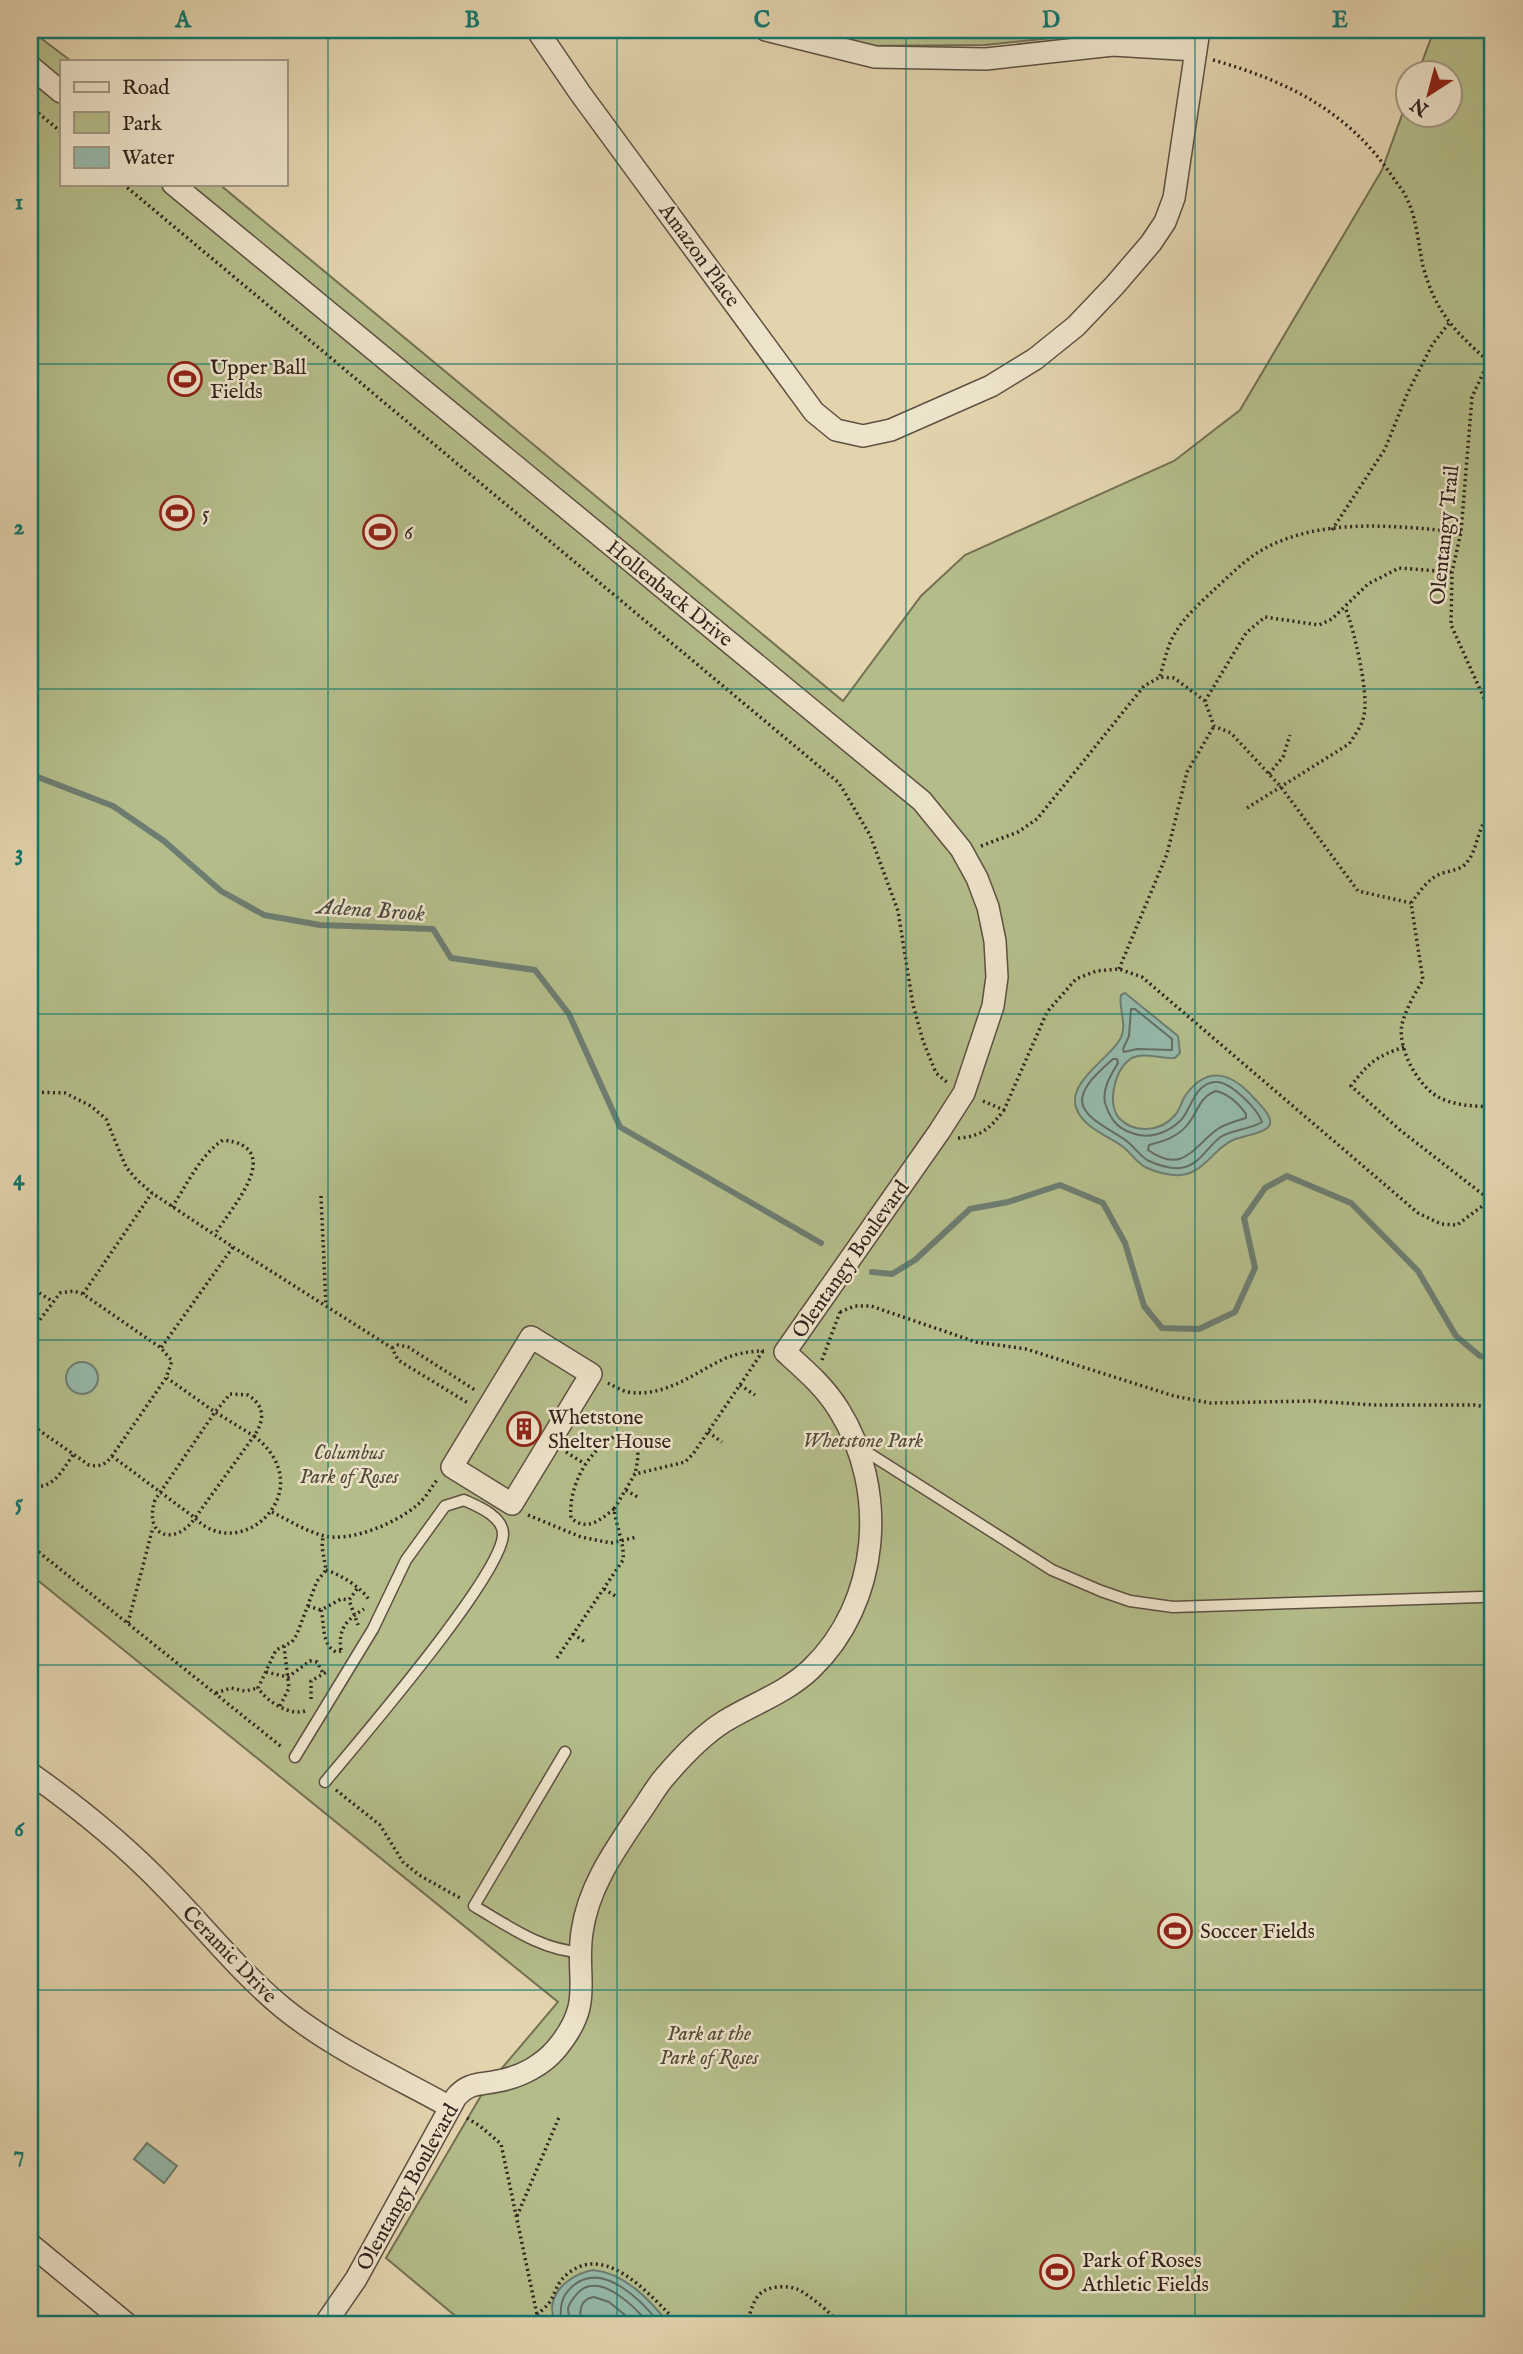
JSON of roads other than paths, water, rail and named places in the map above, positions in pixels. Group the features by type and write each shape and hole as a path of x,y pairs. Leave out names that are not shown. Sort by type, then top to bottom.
{"street":[{"name":"Amazon Place","path":"537,30 580,93 814,412 836,430 863,436 891,430 991,386 1035,359 1076,326 1151,243 1166,222 1174,198 1196,45"},
{"path":"771,31 876,57 986,59 1113,45 1196,45"},
{"path":"30,66 60,91"},
{"name":"Hollenback Drive","path":"175,186 922,801 963,853 977,878 988,907 995,941 998,977 987,1028 964,1093"},
{"name":"Olentangy Boulevard","path":"325,2324 356,2279 456,2097 467,2087 519,2076 540,2064 557,2048 580,2008 583,1990 582,1933 588,1904 601,1873 663,1780 714,1728 780,1691 810,1670 832,1644 850,1614 868,1559 872,1513 867,1479 857,1446 839,1410 815,1378 785,1352 964,1093"},
{"path":"531,1338 591,1374 512,1504 452,1467 531,1338"},
{"name":"Ceramic Drive","path":"30,1773 81,1811 149,1871 243,1969 296,2018 450,2107"},
{"path":"30,2244 127,2324"}],"lane":[{"path":"857,1446 1052,1570 1130,1601 1173,1607 1481,1597"},
{"path":"295,1758 363,1646 406,1560 445,1506 464,1500 495,1518 502,1529 501,1548 482,1581 414,1672 325,1782"},
{"path":"565,1752 474,1906 553,1948 581,1952"}],"water":[{"path":"1125,993 1178,1036 1180,1053 1175,1058 1138,1056 1124,1065 1113,1092 1115,1111 1119,1118 1132,1127 1155,1128 1169,1121 1177,1113 1193,1086 1210,1076 1219,1076 1237,1082 1254,1098 1269,1117 1268,1127 1233,1140 1196,1170 1177,1175 1145,1167 1122,1146 1085,1122 1077,1110 1077,1091 1089,1072 1114,1048 1122,1035 1120,1001 1121,995"},
{"path":"82,1362 93,1367 98,1378 93,1389 82,1394 71,1389 66,1378 71,1367"},
{"path":"147,2143 177,2166 164,2183 134,2159"},
{"path":"593,2270 616,2276 636,2289 669,2324 554,2324 552,2307 561,2287 573,2277"}],"waterway":[{"name":"Adena Brook","path":"30,774 113,806 164,841 221,891 264,915 320,925 433,929 451,958 535,970 569,1014 620,1127 821,1243"},
{"name":"Adena Brook","path":"872,1272 892,1274 915,1260 970,1209 1008,1202 1060,1185 1103,1203 1125,1243 1144,1306 1162,1328 1199,1329 1235,1312 1255,1268 1244,1218 1265,1188 1287,1176 1351,1203 1418,1271 1456,1336 1480,1356 1493,1358"}],"place":[{"name":"Upper Ball Fields","path":"185,379"},
{"name":"5","path":"177,513"},
{"name":"6","path":"380,532"},
{"name":"Whetstone Shelter House","path":"524,1429"},
{"name":"Soccer Fields","path":"1175,1931"},
{"name":"Park of Roses Athletic Fields","path":"1057,2272"}],"park label":[{"name":"Whetstone Park","path":"863,1440"},
{"name":"Columbus Park of Roses","path":"349,1464"},
{"name":"Park at the Park of Roses","path":"709,2045"}]}
